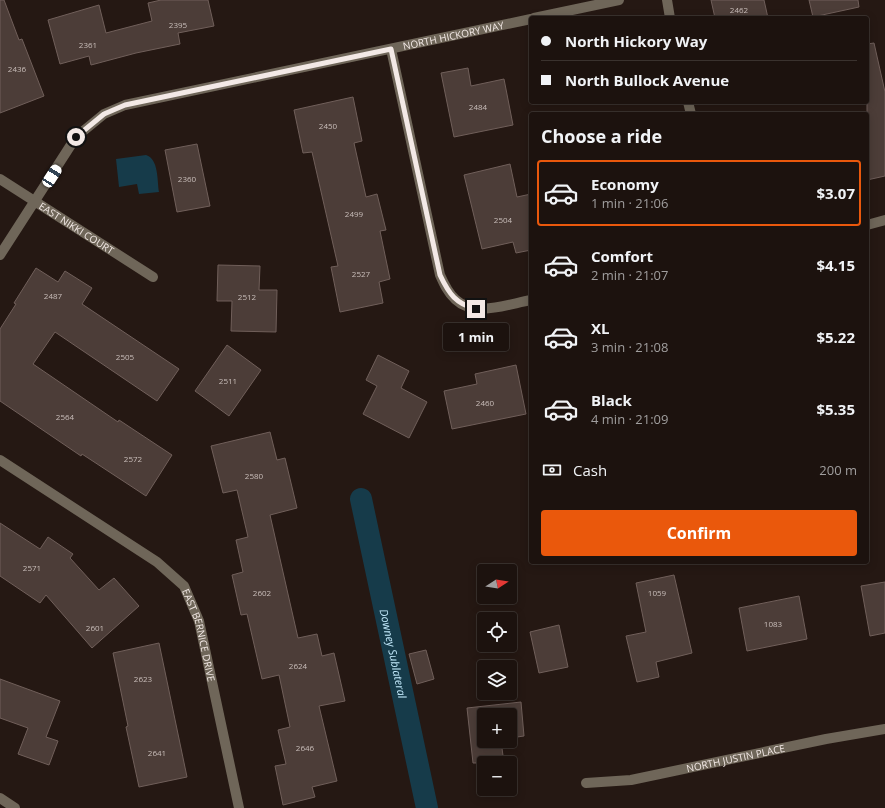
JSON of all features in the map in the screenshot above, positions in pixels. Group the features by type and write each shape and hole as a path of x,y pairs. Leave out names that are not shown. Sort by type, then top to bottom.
{"street":[{"path":"543,16 619,0"},
{"path":"667,0 670,16"},
{"name":"NORTH HICKORY WAY","path":"0,255 76,137 104,114 125,105 529,19"},
{"path":"391,49 440,275 446,288 455,300 476,309 489,309 529,300"},
{"name":"EAST NIKKI COURT","path":"0,178 153,277"},
{"path":"869,224 885,220"},
{"name":"EAST BERNICE DRIVE","path":"0,460 158,562 184,586 199,621 239,808"},
{"name":"NORTH JUSTIN PLACE","path":"586,783 631,780 826,739 885,729"},
{"path":"0,798 15,808"}],"water":[{"path":"146,155 150,157 155,166 159,192 139,194 137,184 119,187 116,159"}],"building":[{"path":"0,0 4,0 19,40 22,39 44,96 0,113"},
{"path":"161,0 208,0 214,26 178,33 180,44 136,53 91,65 89,56 60,64 48,20 99,5 106,33 152,21 148,3"},
{"path":"711,0 764,0 768,16 715,16"},
{"path":"809,0 858,0 859,7 813,16"},
{"path":"874,43 885,92 885,176 869,180 869,112 867,112 867,104 869,104 869,44"},
{"path":"468,68 471,86 504,79 513,125 454,137 441,73"},
{"path":"353,97 362,141 354,143 366,197 377,194 386,230 380,231 390,279 379,282 383,303 340,312 331,267 338,266 312,152 303,153 294,110"},
{"path":"197,144 210,206 177,212 165,150"},
{"path":"510,164 517,197 529,194 529,250 516,253 513,242 482,249 464,175"},
{"path":"218,265 260,266 259,290 277,290 276,332 231,331 232,301 217,301"},
{"path":"36,268 58,282 65,271 92,288 82,304 179,369 157,401 55,332 33,364 118,422 119,420 172,455 146,496 82,454 81,456 0,401 0,329"},
{"path":"227,345 261,370 229,416 195,391"},
{"path":"378,355 409,371 401,388 427,402 409,438 363,414 377,386 366,380"},
{"path":"516,365 526,414 452,429 444,391 477,384 475,374"},
{"path":"270,432 277,460 285,458 297,508 270,515 298,638 317,634 322,656 334,653 345,701 319,706 337,781 312,787 315,797 283,805 275,766 286,764 278,730 290,727 279,675 262,679 247,614 241,615 232,575 243,572 236,540 248,537 237,490 223,493 211,446"},
{"path":"0,523 40,549 48,537 73,554 70,558 99,590 114,578 139,606 92,648 46,595 40,603 0,576"},
{"path":"674,575 692,653 656,662 659,677 637,682 626,636 646,632 636,583"},
{"path":"885,582 885,633 870,636 861,586"},
{"path":"799,596 807,639 747,651 739,608"},
{"path":"559,625 568,667 539,673 530,632"},
{"path":"159,643 187,777 139,787 126,727 128,726 113,653"},
{"path":"426,650 434,679 417,684 409,654"},
{"path":"0,679 60,701 46,737 58,741 49,765 18,754 28,728 0,718"},
{"path":"521,702 524,736 517,737 517,708 477,708 477,748 502,748 503,756 477,756 477,763 473,763 467,708"}],"waterway":[{"name":"Downey Sublateral","path":"361,499 427,808"}],"route":[{"path":"76,137 104,114 125,105 391,49 440,275 446,288 455,300 476,309"}]}
